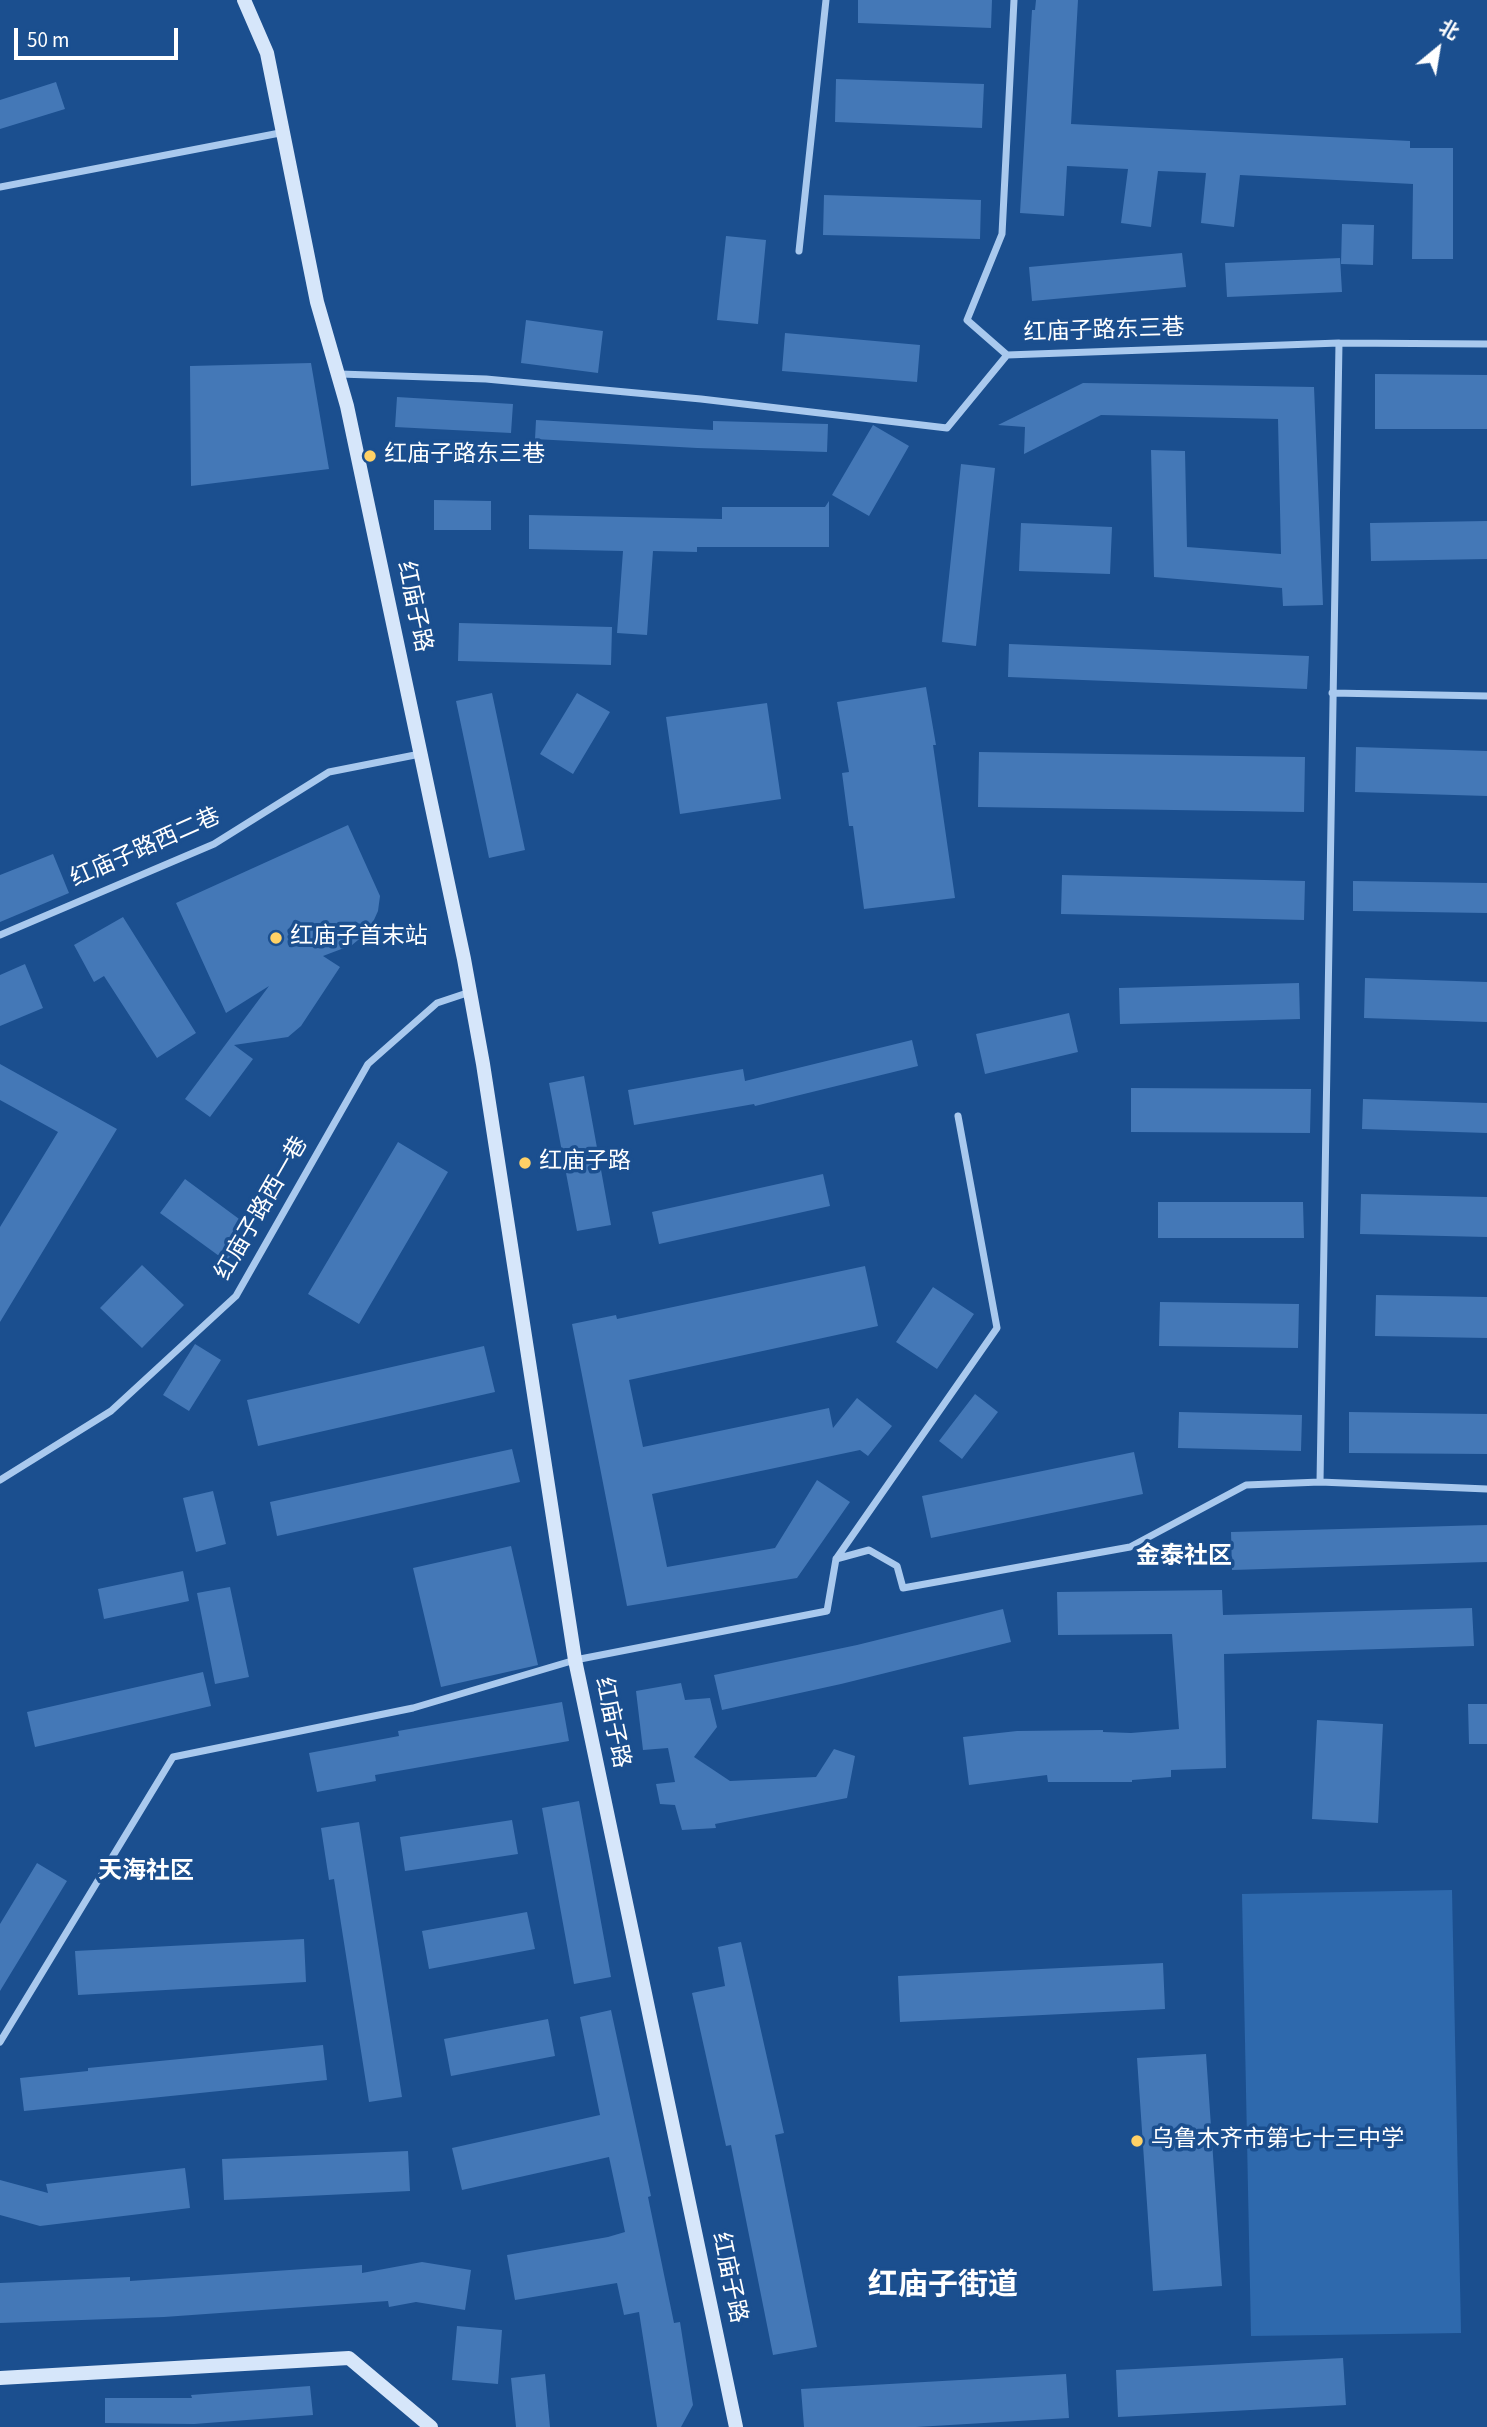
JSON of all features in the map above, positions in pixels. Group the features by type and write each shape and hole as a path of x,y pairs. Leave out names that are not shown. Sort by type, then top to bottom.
{"street":[{"name":"红庙子路","path":"244,0 267,53 285,132 317,302 340,374 470,992 575,1660 736,2427"},
{"path":"800,251 826,0"},
{"path":"1007,355 967,320 1002,234 1014,0"},
{"path":"0,187 285,132"},
{"path":"1320,1482 1326,1251 1339,343"},
{"name":"红庙子路东三巷","path":"340,374 486,379 701,399 947,428 1007,355 1339,343 1487,344"},
{"path":"1332,693 1487,696"},
{"name":"红庙子路西二巷","path":"0,934 214,844 329,772 421,754"},
{"name":"红庙子路西一巷","path":"0,1479 111,1411 236,1296 368,1064 437,1003 470,992"},
{"path":"0,2042 173,1757 413,1708 575,1660 827,1611 836,1559 998,1328 958,1116"},
{"path":"836,1559 869,1550 897,1566 903,1588 1130,1547 1246,1485 1320,1482 1487,1489"},
{"path":"0,2378 349,2358 431,2427"}],"shaded area":[{"path":"1452,1890 1461,2333 1251,2336 1242,1894"}],"building":[{"path":"858,0 992,0 991,28 858,23"},
{"path":"1036,0 1078,0 1071,124 1410,141 1410,148 1453,148 1453,259 1412,259 1413,184 1240,175 1234,227 1201,223 1206,173 1158,171 1151,227 1121,223 1128,169 1067,166 1064,216 1020,213 1032,10 1035,10"},
{"path":"836,79 984,84 982,128 835,122"},
{"path":"56,82 65,109 0,129 0,100"},
{"path":"824,195 981,200 980,239 823,235"},
{"path":"1342,224 1374,225 1373,265 1341,264"},
{"path":"726,236 766,240 758,324 717,320"},
{"path":"1182,253 1186,287 1032,301 1029,267"},
{"path":"1340,258 1342,292 1227,297 1225,263"},
{"path":"526,320 603,331 598,373 521,363"},
{"path":"785,333 920,345 917,382 782,371"},
{"path":"311,363 329,469 191,486 190,366"},
{"path":"1375,374 1487,375 1487,429 1375,429"},
{"path":"1083,383 1314,387 1323,605 1283,606 1282,588 1154,577 1151,450 1185,451 1187,547 1281,554 1278,419 1101,415 1024,454 1025,427 998,425"},
{"path":"397,397 513,404 511,433 395,427"},
{"path":"536,420 713,430 713,421 828,424 827,452 535,439"},
{"path":"873,425 909,446 869,516 832,495"},
{"path":"961,464 995,468 976,646 942,642"},
{"path":"434,500 491,501 491,530 434,530"},
{"path":"829,501 829,547 697,547 697,552 653,551 647,635 617,633 623,551 529,549 529,515 722,519 722,507 825,507"},
{"path":"1487,521 1487,559 1371,561 1370,523"},
{"path":"1021,523 1112,527 1110,574 1019,571"},
{"path":"459,623 612,627 611,665 458,661"},
{"path":"1009,644 1309,656 1307,689 1008,677"},
{"path":"926,687 955,898 864,909 853,826 849,826 842,773 849,772 837,702"},
{"path":"492,693 525,850 489,858 456,701"},
{"path":"577,693 610,712 573,774 540,754"},
{"path":"767,703 781,799 680,814 666,717"},
{"path":"1356,747 1487,751 1487,796 1355,792"},
{"path":"979,752 1305,757 1304,812 978,807"},
{"name":"红庙子首末站","path":"348,825 380,896 378,911 369,931 352,945 323,956 340,967 301,1026 288,1037 234,1045 253,1059 210,1117 185,1099 269,986 226,1013 176,903"},
{"path":"53,854 69,893 0,922 0,875"},
{"path":"1062,875 1305,881 1304,920 1061,914"},
{"path":"1353,881 1487,883 1487,913 1353,911"},
{"path":"123,917 196,1033 157,1058 104,976 94,982 74,945"},
{"path":"25,964 43,1008 0,1026 0,975"},
{"path":"1365,978 1487,982 1487,1022 1364,1018"},
{"path":"1299,983 1300,1019 1120,1024 1119,988"},
{"path":"1069,1013 1078,1052 985,1074 976,1034"},
{"path":"912,1040 918,1066 755,1106 754,1104 634,1125 628,1090 743,1069 745,1081"},
{"path":"0,1064 117,1129 0,1322 0,1227 58,1132 0,1100"},
{"path":"584,1076 611,1225 577,1231 549,1083"},
{"path":"1131,1088 1311,1089 1310,1133 1131,1132"},
{"path":"1363,1099 1487,1103 1487,1133 1362,1129"},
{"path":"398,1142 448,1172 359,1324 308,1294"},
{"path":"823,1174 830,1206 659,1244 652,1212"},
{"path":"185,1179 254,1230 226,1261 160,1213"},
{"path":"1361,1194 1487,1197 1487,1237 1360,1234"},
{"path":"1158,1202 1303,1202 1304,1238 1158,1238"},
{"path":"142,1265 184,1305 142,1348 100,1308"},
{"path":"865,1266 878,1326 629,1380 643,1447 829,1408 833,1428 857,1398 892,1426 868,1456 860,1450 652,1494 667,1567 775,1548 817,1480 850,1502 797,1578 627,1606 572,1324 616,1315 617,1319"},
{"path":"933,1287 974,1314 937,1369 896,1342"},
{"path":"1376,1295 1487,1297 1487,1338 1375,1336"},
{"path":"1160,1302 1299,1304 1298,1348 1159,1346"},
{"path":"195,1344 221,1360 189,1411 163,1395"},
{"path":"484,1346 495,1392 258,1446 247,1400"},
{"path":"975,1394 998,1412 962,1459 939,1441"},
{"path":"1179,1412 1302,1415 1301,1451 1178,1448"},
{"path":"1349,1412 1487,1414 1487,1454 1349,1453"},
{"path":"512,1449 520,1482 277,1536 270,1502"},
{"path":"1134,1452 1143,1494 931,1538 922,1496"},
{"path":"213,1491 226,1544 196,1552 183,1498"},
{"path":"1487,1525 1487,1562 1232,1570 1231,1532"},
{"path":"511,1546 538,1665 441,1687 413,1568"},
{"path":"183,1571 189,1601 104,1619 98,1589"},
{"path":"230,1587 249,1677 215,1684 197,1593"},
{"path":"1222,1590 1223,1615 1472,1608 1474,1646 1224,1654 1226,1768 1171,1770 1171,1777 1132,1782 1048,1782 1047,1775 969,1785 963,1737 1017,1731 1103,1730 1131,1733 1179,1729 1172,1634 1058,1635 1057,1592"},
{"path":"1003,1609 1011,1642 722,1710 714,1675 857,1645"},
{"path":"203,1672 211,1706 35,1747 27,1712"},
{"path":"681,1683 685,1700 710,1698 717,1727 694,1757 730,1781 816,1777 834,1749 855,1756 847,1798 715,1824 716,1828 682,1830 675,1805 660,1804 656,1784 675,1782 668,1748 643,1750 636,1691"},
{"path":"562,1702 569,1741 375,1775 376,1781 317,1792 309,1753 399,1736 398,1731"},
{"path":"1468,1704 1487,1704 1487,1744 1469,1744"},
{"path":"1317,1720 1383,1724 1378,1823 1312,1819"},
{"path":"579,1801 611,1977 574,1984 542,1808"},
{"path":"512,1820 518,1854 405,1871 400,1837"},
{"path":"359,1822 402,2097 369,2102 334,1879 329,1880 321,1828"},
{"path":"37,1863 67,1881 0,1991 0,1924"},
{"path":"527,1912 535,1949 429,1969 422,1931"},
{"path":"304,1939 306,1982 78,1995 75,1951"},
{"path":"741,1942 784,2133 775,2135 817,2347 773,2355 731,2145 726,2146 692,1993 725,1986 718,1947"},
{"path":"1163,1963 1165,2009 900,2022 898,1976"},
{"path":"611,2010 651,2196 648,2197 674,2323 680,2322 693,2405 681,2427 657,2427 639,2312 624,2315 617,2283 515,2300 507,2255 625,2232 609,2157 462,2190 452,2148 600,2115 580,2017"},
{"path":"548,2019 555,2056 451,2076 444,2039"},
{"path":"323,2045 327,2080 24,2111 20,2078 88,2071 88,2068"},
{"path":"1206,2054 1222,2286 1153,2291 1137,2058"},
{"path":"408,2151 410,2191 224,2200 222,2159"},
{"path":"185,2168 190,2208 40,2226 0,2215 0,2180 48,2193 46,2184"},
{"path":"422,2262 471,2270 465,2310 416,2302 389,2307 388,2301 164,2317 0,2323 0,2283 130,2277 130,2281 362,2265 362,2273"},
{"path":"457,2326 502,2330 498,2384 452,2380"},
{"path":"1343,2358 1346,2405 1118,2417 1116,2370"},
{"path":"545,2374 550,2427 516,2427 511,2378"},
{"path":"1066,2374 1069,2418 916,2427 804,2427 801,2389"},
{"path":"310,2386 313,2415 194,2424 105,2423 105,2398 192,2398 191,2395"}],"place":[{"name":"红庙子路东三巷","path":"370,456"},
{"name":"红庙子首末站","path":"276,938"},
{"name":"红庙子路","path":"525,1163"},
{"name":"乌鲁木齐市第七十三中学","path":"1137,2141"}],"district":[{"name":"金泰社区","path":"1184,1558"},
{"name":"天海社区","path":"146,1873"},
{"name":"红庙子街道","path":"943,2287"}]}
